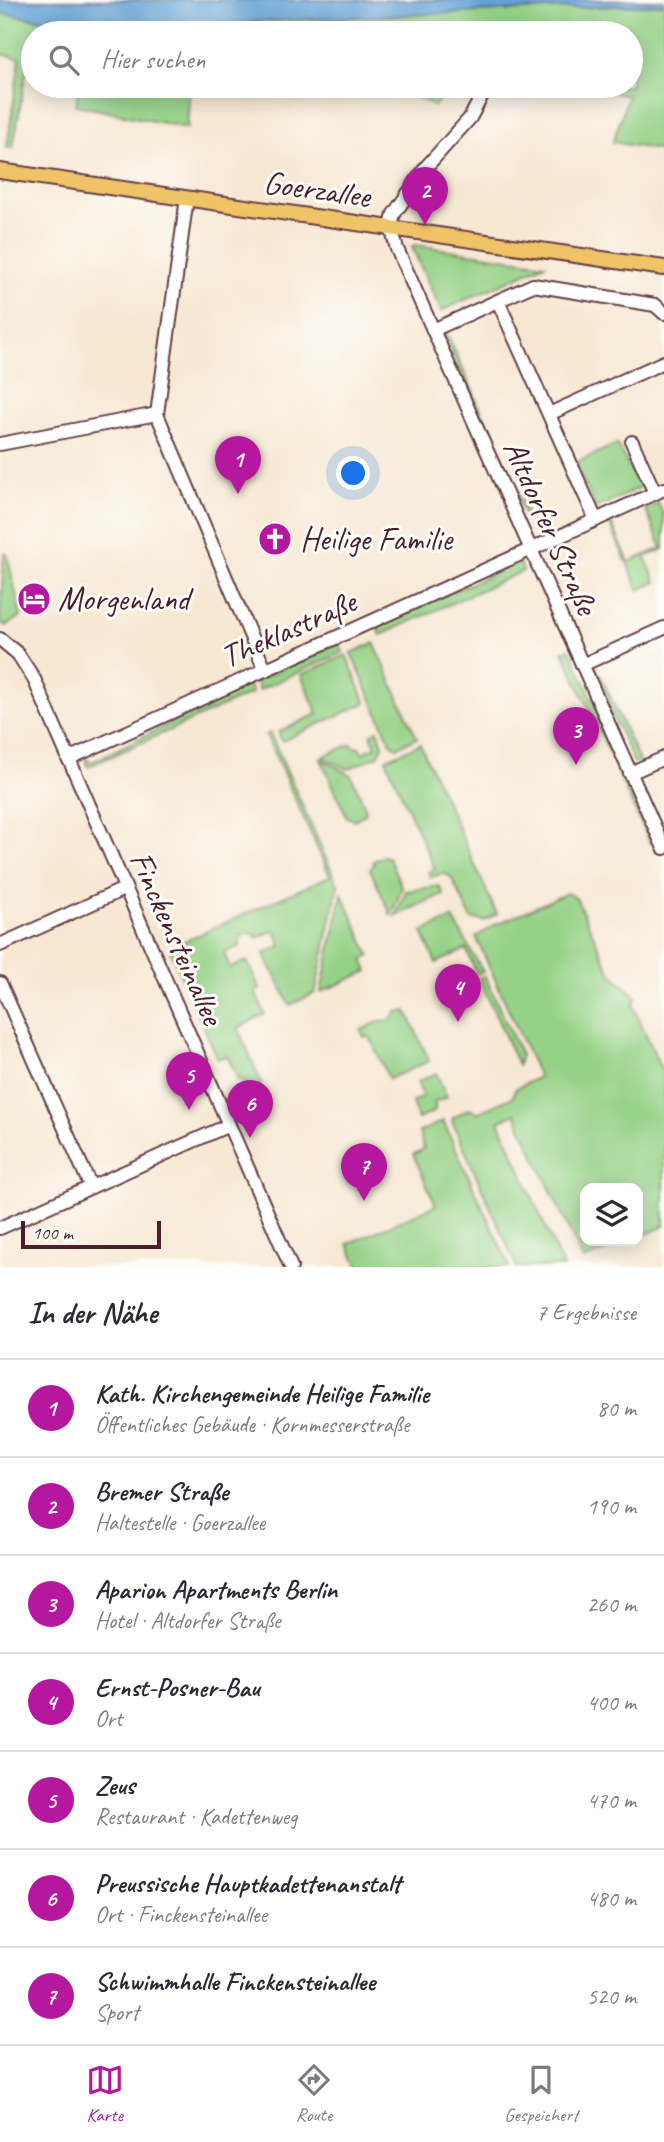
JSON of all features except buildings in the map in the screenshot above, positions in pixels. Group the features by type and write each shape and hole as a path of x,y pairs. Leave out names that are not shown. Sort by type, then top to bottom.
{"main road":[{"name":"Goerzallee","path":"1,170 664,268"}],"street":[{"path":"391,228 397,209 427,166 470,118 481,98"},
{"path":"187,198 157,414 265,670"},
{"name":"Altdorfer Straße","path":"391,228 397,249 664,848"},
{"path":"433,330 533,285 655,305 664,313"},
{"path":"498,300 597,520"},
{"path":"549,414 664,362"},
{"path":"0,444 157,414"},
{"path":"632,442 660,491"},
{"name":"Theklastraße","path":"68,759 660,491"},
{"path":"582,665 664,628"},
{"name":"Finckensteinallee","path":"0,639 18,654 34,680 291,1267"},
{"path":"630,773 664,758"},
{"path":"0,945 124,889"},
{"path":"0,984 91,1187"},
{"path":"0,1228 229,1125"}],"green space":[{"path":"664,4 664,151 613,142 627,98 643,98 643,21 264,21"},
{"path":"0,13 50,21 21,21 22,98 13,148 7,148 20,58 0,54"},
{"path":"77,98 189,98 187,128 76,105"},
{"path":"420,98 441,98 434,106"},
{"path":"415,245 545,264 441,311 412,247"},
{"path":"446,331 529,518 526,519 443,334"},
{"path":"617,444 635,478 643,475 648,484 596,508 575,463"},
{"path":"658,503 664,516 664,549 645,557 656,582 639,590 610,525 612,524 629,562 662,548 645,509"},
{"path":"4,554 7,554 21,617 6,626 0,622"},
{"path":"519,562 523,571 381,635 376,626"},
{"path":"339,643 343,652 259,690 255,681"},
{"path":"374,643 417,738 397,747 391,743 351,653"},
{"path":"570,649 655,840 650,844 563,651"},
{"path":"346,655 366,703 282,741 278,732 318,714 301,675"},
{"path":"596,665 640,763 634,763 592,670"},
{"path":"248,684 252,693 88,767 85,758 92,762"},
{"path":"378,730 383,745 379,755 348,769 322,757 351,744 355,748 359,747 362,753 376,747 371,734"},
{"path":"270,733 338,885 315,993 290,1005 264,954 281,946 275,930 257,938 252,933 245,933 240,938 240,946 224,953 230,968 247,961 260,989 255,992 265,1014 238,1028 261,1082 259,1092 254,1095 251,1088 247,1090 242,1079 238,1080 227,1055 218,1059 169,948 330,876 266,735"},
{"path":"420,744 497,914 484,921 472,919 451,877 443,873 431,877 428,872 435,869 387,762 386,759"},
{"path":"321,759 351,775 366,809 365,814 354,820 347,817"},
{"path":"384,856 389,858 402,888 391,915 370,869 374,865 373,861"},
{"path":"439,886 443,894 395,916 406,891"},
{"path":"567,893 576,898 611,973 636,997 633,1006 664,1075 664,1226 643,1236 643,1183 580,1183 580,1246 618,1246 583,1260 515,1113 499,1121 563,1267 517,1267 452,1121 469,1109 477,1113 513,1097 515,1089 539,1077 476,937 495,925"},
{"path":"342,894 370,956 363,960 368,971 321,992"},
{"path":"453,918 483,972 477,974 466,949 436,963 422,932"},
{"path":"485,976 521,1055 518,1065 479,978"},
{"path":"407,1011 429,1061 389,1079 370,1037 364,1037 361,1030 378,1022 391,1020 396,1012"},
{"path":"436,1073 447,1097 435,1102 435,1111 418,1119 412,1102 423,1096 417,1082"},
{"path":"443,1121 510,1267 359,1267 348,1244 436,1205 413,1154 424,1149 419,1132"}],"water":[{"path":"0,0 664,0 664,4 264,21 50,21 0,13"}],"place":[{"name":"Bremer Straße","path":"425,225"},
{"name":"Kath. Kirchengemeinde Heilige Familie","path":"238,494"},
{"name":"Heilige Familie","path":"275,539"},
{"name":"Morgenland","path":"34,599"},
{"name":"Aparion Apartments Berlin","path":"576,765"},
{"name":"Ernst-Posner-Bau","path":"458,1022"},
{"name":"Zeus","path":"189,1110"},
{"name":"Preussische Hauptkadettenanstalt","path":"250,1138"},
{"name":"Schwimmhalle Finckensteinallee","path":"364,1201"}]}
